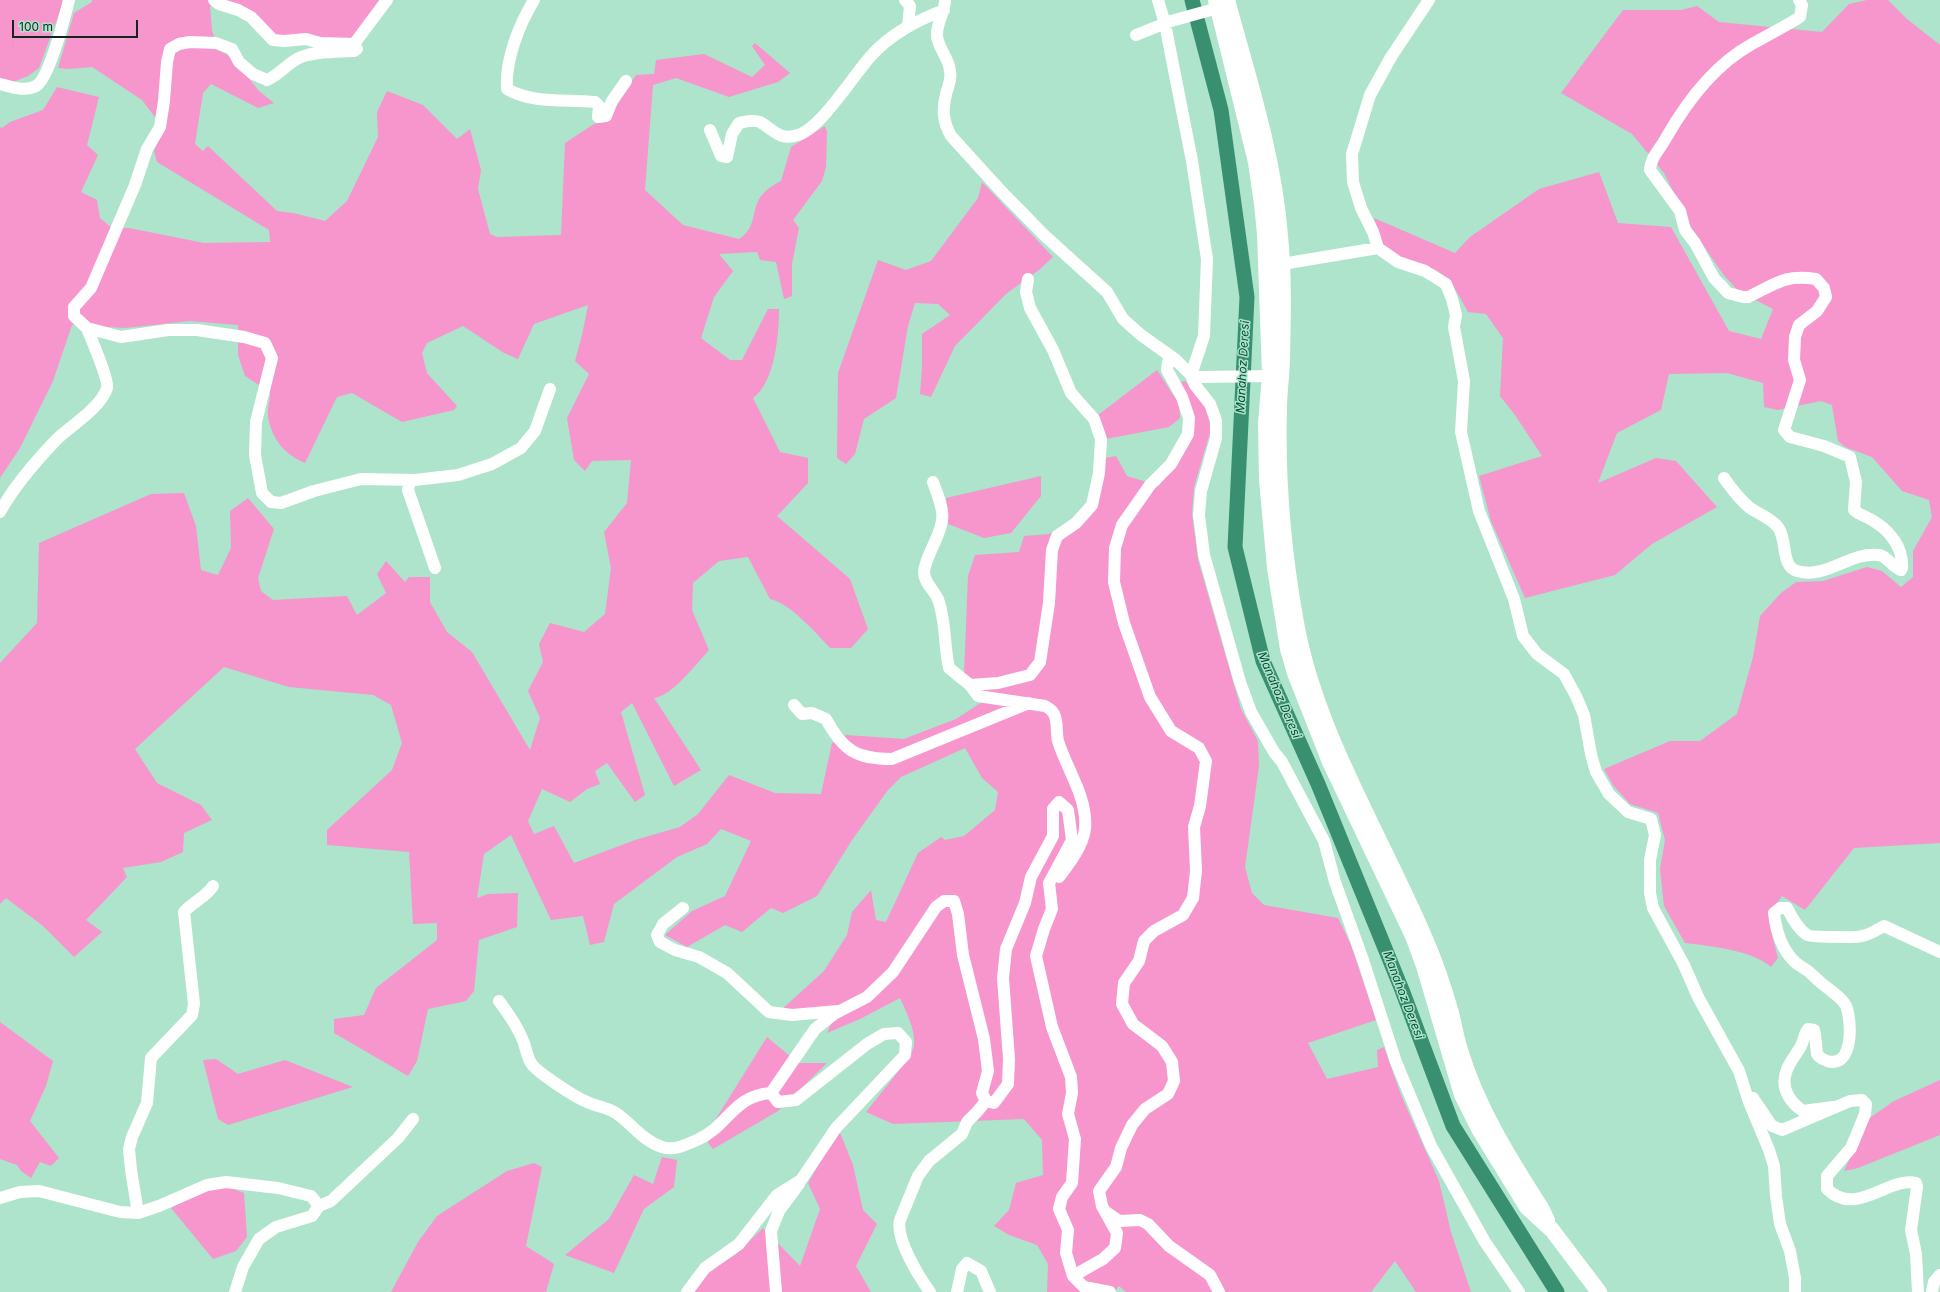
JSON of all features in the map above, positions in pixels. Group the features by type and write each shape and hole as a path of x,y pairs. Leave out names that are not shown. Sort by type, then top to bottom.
{"main road":[{"path":"1218,4 1256,109 1274,188 1282,264 1266,423 1268,488 1275,568 1288,649 1295,673 1330,762 1413,936 1424,966 1462,1095 1478,1129 1527,1207 1552,1230 1598,1292"},
{"path":"1218,4 1256,162 1265,234 1270,375"}],"street":[{"path":"0,84 24,89 38,85 44,77 51,58 69,0"},
{"path":"214,0 219,4 238,10 251,17 273,40 284,41 306,39 320,43 354,44"},
{"path":"354,44 387,0"},
{"path":"534,0 509,59 506,75 506,89 518,96 558,101 595,102 599,106 598,117 606,116 612,101 626,81"},
{"path":"905,0 910,6 908,26"},
{"path":"1158,0 1168,22 1207,259 1207,293 1204,336 1195,376 1195,385 1210,404 1216,420 1216,438 1201,491 1199,515 1204,555 1240,682 1251,712 1274,752 1282,762 1324,841 1336,882 1396,1062 1431,1146 1485,1242 1519,1292"},
{"path":"1429,0 1391,57 1370,95 1352,154 1353,182 1361,208 1373,232 1378,248 1398,262 1425,271 1439,278 1446,284 1448,289 1456,315 1454,327 1464,380 1461,432 1479,511 1514,599 1523,636 1537,654 1564,674 1576,696 1584,715 1596,772 1609,794 1628,812 1651,819 1655,835 1650,860 1650,893 1653,908 1684,965 1698,997 1738,1071 1774,1166 1780,1224 1790,1251 1795,1278 1795,1292"},
{"path":"1724,478 1749,507 1778,527 1785,545 1787,562 1792,570 1798,572 1817,573 1860,556 1880,555 1889,561 1894,568 1900,570 1902,568 1899,551 1890,532 1874,521 1862,517 1854,510 1856,482 1850,457 1824,446 1790,437 1784,430 1800,380 1794,360 1795,337 1799,325 1817,311 1826,297 1824,288 1816,279 1802,277 1782,279 1748,297 1728,293 1714,278 1695,243 1685,230 1680,211 1650,170 1651,159 1661,148 1671,129 1704,81 1725,62 1751,44 1782,29 1800,17 1802,5 1799,0"},
{"path":"1136,35 1218,4"},
{"path":"710,130 721,156 727,157 732,134 739,123 749,121 759,122 772,132 789,137 802,134 824,114 870,56 889,39 944,5"},
{"path":"944,5 937,36 950,70 951,80 946,94 943,111 945,126 951,136 1000,191 1044,235 1107,292 1123,319 1141,335 1176,360 1195,376 1270,375"},
{"path":"0,512 26,474 57,439 75,426 101,399 107,388 105,377 87,328 74,316 74,308 91,288 147,149 160,127 167,62 170,50 179,44 190,42 216,43 232,49 239,62 253,74 268,80 278,75 289,64 300,57 354,51 357,48 354,44"},
{"path":"1282,264 1378,248"},
{"path":"970,684 998,683 1030,675 1040,662 1049,603 1052,550 1057,536 1076,523 1092,505 1099,473 1101,439 1094,419 1071,393 1053,350 1030,308 1026,292 1028,280"},
{"path":"87,328 121,337 168,330 197,330 244,337 265,343 272,358 256,422 254,456 262,493 271,502 281,503 314,491 361,479 410,480 458,475 492,464 521,448 535,431 550,389"},
{"path":"1073,1276 1103,1259 1115,1248 1117,1233 1102,1206 1099,1191 1116,1167 1121,1148 1132,1125 1144,1109 1168,1094 1174,1081 1172,1062 1169,1056 1162,1046 1133,1024 1122,1004 1124,984 1139,960 1144,941 1154,931 1183,914 1193,898 1196,871 1194,827 1200,806 1206,761 1199,748 1171,731 1150,697 1124,622 1114,582 1115,548 1122,525 1150,485 1171,464 1188,434 1189,418 1182,397 1167,370 1168,362 1176,360"},
{"path":"410,480 408,490 435,568"},
{"path":"933,482 940,503 942,526 926,563 924,574 926,582 939,600 946,627 949,668 970,684 978,696 1045,706 1055,715 1058,740 1083,802 1086,815 1085,831 1082,842 1070,863 1055,883 1051,897"},
{"path":"794,705 802,714 812,713 826,719 833,732 846,748 870,759 892,759 1029,703"},
{"path":"771,1094 815,1030 839,1011 867,997 893,972 936,907 944,902 954,902 958,914 963,955 984,1039 988,1072 982,1093 986,1100 994,1103 1008,1084 1009,1059 1003,978 1006,949 1025,902 1031,877 1053,836 1053,809 1059,802 1068,810 1072,840 1049,883 1052,909 1036,956 1052,1028 1071,1077 1072,1093 1068,1114 1075,1139 1072,1183 1062,1197 1059,1209 1068,1230 1066,1253 1073,1276 1084,1287 1110,1292"},
{"path":"138,1213 130,1170 129,1149 132,1137 147,1103 151,1058 192,1015 194,1004 184,912 189,906 209,892 213,886"},
{"path":"684,908 663,924 657,935 660,942 675,950 699,957 727,973 769,1012 792,1015 839,1011"},
{"path":"1833,1107 1803,1112 1794,1106 1788,1096 1784,1077 1802,1044 1804,1033 1808,1029 1814,1030 1818,1054 1821,1059 1830,1062 1842,1059 1847,1054 1850,1030 1846,1006 1838,996 1795,962 1782,946 1775,925 1774,913 1780,908 1787,908 1801,931 1809,936 1820,938 1831,936 1863,936 1884,926 1940,952"},
{"path":"499,1001 515,1022 531,1063 538,1071 584,1101 615,1113 636,1131 661,1147 669,1149 679,1147 708,1135 733,1110 747,1099 759,1094 771,1094 778,1102 796,1100 867,1044 884,1034 898,1033 906,1042 905,1055 836,1128 802,1180 779,1211 771,1231 776,1292"},
{"path":"1744,1089 1754,1099 1772,1126 1782,1130 1850,1101 1862,1100 1866,1104 1865,1114 1850,1148 1827,1176 1827,1188 1834,1196 1846,1198 1870,1196 1909,1181 1916,1183 1917,1187 1911,1230 1916,1254 1918,1292"},
{"path":"930,1292 920,1278 902,1239 898,1228 900,1220 918,1176 929,1161 962,1134 966,1122 977,1112 986,1100"},
{"path":"235,1292 243,1267 259,1238 276,1226 312,1216 318,1206 331,1201 398,1138 413,1119"},
{"path":"687,1292 704,1268 740,1244 777,1195 802,1180"},
{"path":"0,1198 20,1192 39,1191 120,1212 138,1213 159,1206 207,1185 226,1182 285,1190 311,1196 318,1206"},
{"path":"1105,1212 1119,1221 1140,1220 1148,1224 1169,1246 1210,1275 1219,1292"},
{"path":"958,1292 962,1269 967,1263 981,1271 990,1292"},
{"path":"1932,1292 1934,1282 1940,1275"}],"shaded area":[{"path":"0,0 64,0 39,68 28,76 13,82 0,79"},
{"path":"92,0 379,0 352,38 275,37 234,3 210,6 212,31 220,51 234,59 259,91 274,103 258,108 211,84 203,93 195,144 203,151 208,146 277,211 293,213 325,221 347,201 378,137 377,112 387,91 423,105 457,139 470,129 481,170 478,189 490,234 497,237 561,235 565,143 594,124 607,121 636,75 654,74 656,60 704,54 752,77 765,65 752,46 755,43 790,73 778,82 729,97 676,78 653,85 645,190 683,225 739,239 751,226 759,199 763,193 781,181 791,147 825,126 827,132 826,167 822,181 793,220 799,228 792,264 792,296 784,299 776,262 760,260 757,252 719,254 733,271 714,297 701,338 730,360 742,360 768,309 779,309 777,344 771,370 760,391 753,398 780,452 808,458 808,483 777,516 850,579 868,629 851,648 830,648 794,612 786,606 770,599 748,557 719,561 693,583 692,610 709,650 676,686 661,696 654,698 701,770 674,786 632,703 621,712 645,795 635,802 607,763 595,771 600,784 587,789 570,802 542,789 528,821 534,834 554,826 574,863 635,840 680,827 698,814 729,775 775,793 821,794 832,743 846,735 904,739 956,719 982,702 983,692 964,674 968,576 975,555 1019,552 1024,536 1049,534 1093,508 1105,458 1116,456 1127,476 1159,486 1189,442 1184,389 1181,382 1185,381 1205,405 1211,429 1194,487 1192,514 1198,560 1241,709 1258,741 1259,766 1245,867 1252,893 1264,905 1338,918 1351,945 1376,1020 1308,1043 1327,1079 1378,1067 1377,1050 1384,1047 1401,1095 1439,1181 1451,1232 1471,1292 1416,1292 1395,1261 1371,1292 1126,1292 1119,1286 1114,1292 1047,1292 1048,1264 1037,1245 1009,1235 994,1226 1009,1210 1016,1183 1043,1175 1042,1140 1024,1119 893,1124 866,1112 900,1069 912,1052 914,1046 914,1034 912,1027 900,998 860,1019 827,1033 838,1007 802,1011 781,1010 824,971 847,935 852,912 871,890 876,920 886,922 918,853 941,837 945,840 964,836 995,810 998,792 982,778 965,748 901,777 888,790 852,840 817,896 783,913 771,908 742,932 725,925 687,947 665,935 692,911 725,896 751,841 721,829 707,844 677,857 614,904 604,942 590,945 583,916 551,920 511,835 484,854 477,898 488,894 518,893 517,927 479,940 474,991 466,1001 428,1009 417,1061 408,1076 334,1033 334,1019 364,1015 376,988 437,940 437,923 413,924 409,852 327,845 327,830 392,770 402,743 391,705 373,695 289,687 224,667 135,749 157,783 201,805 212,820 184,833 183,852 161,862 123,868 127,877 86,920 102,932 74,957 43,926 6,898 0,904 0,663 37,623 39,543 151,494 184,493 196,526 201,570 218,575 231,548 230,511 248,498 274,529 258,578 261,591 273,600 347,596 357,615 386,593 377,574 386,561 405,582 409,577 430,577 430,602 447,632 472,652 530,750 540,718 528,691 543,662 539,644 550,623 584,632 605,614 611,568 604,532 627,503 631,460 592,461 585,471 574,460 567,418 589,374 575,361 588,305 534,324 518,359 504,353 463,326 427,343 422,353 427,373 457,406 454,410 402,422 352,393 337,397 305,463 291,455 276,439 268,417 270,392 245,376 238,355 238,325 189,321 126,328 72,325 53,381 20,448 0,478 0,127 2,128 10,122 43,110 57,87 99,97 87,145 98,155 81,192 97,200 100,218 112,228 129,228 204,243 270,242 269,230 157,162 154,151 164,129 142,100 92,67 69,69 58,68 74,13 92,2"},
{"path":"1867,0 1888,0 1907,19 1940,45 1940,843 1854,848 1805,910 1782,896 1776,904 1771,919 1772,933 1778,958 1771,967 1753,956 1718,947 1685,943 1664,906 1660,869 1665,840 1658,813 1630,804 1613,785 1604,769 1670,741 1700,741 1737,714 1753,657 1760,616 1781,593 1796,582 1823,581 1867,567 1882,571 1901,587 1913,577 1913,551 1932,517 1929,500 1902,491 1872,457 1845,447 1838,441 1832,405 1821,401 1778,410 1764,407 1763,383 1727,373 1669,374 1661,410 1617,433 1598,483 1656,458 1676,461 1717,507 1652,544 1615,575 1525,598 1491,521 1479,476 1542,456 1515,415 1500,396 1503,338 1486,314 1468,312 1450,280 1436,270 1404,259 1383,246 1374,218 1455,253 1470,237 1539,189 1599,172 1618,223 1671,227 1729,331 1761,339 1773,309 1738,291 1723,274 1692,229 1664,173 1632,134 1561,93 1623,10 1681,10 1697,6 1719,22 1822,32 1849,4"},
{"path":"982,182 1053,257 1039,270 1006,294 955,346 931,397 920,394 922,334 950,315 938,304 915,303 908,326 896,398 864,419 855,454 846,464 837,458 838,373 878,260 906,270 931,261 978,198"},
{"path":"1157,370 1179,404 1180,418 1169,427 1106,439 1098,415"},
{"path":"1041,476 1041,496 1011,533 984,538 948,524 946,498"},
{"path":"0,1022 53,1061 46,1086 30,1121 59,1158 51,1166 40,1162 31,1178 21,1171 17,1165 0,1159"},
{"path":"767,1037 798,1063 827,1063 778,1111 713,1149 708,1143 709,1130"},
{"path":"216,1059 238,1074 285,1060 353,1087 228,1125 218,1119 203,1060"},
{"path":"1940,1080 1940,1135 1858,1168 1844,1171 1868,1119 1894,1101"},
{"path":"839,1130 853,1165 863,1210 877,1224 856,1266 871,1292 691,1292 706,1273 736,1254 763,1228 800,1266 820,1209 808,1183"},
{"path":"662,1157 677,1160 674,1187 644,1209 614,1273 565,1255 609,1219 634,1175 653,1184"},
{"path":"534,1163 542,1167 526,1246 554,1264 546,1292 391,1292 418,1242 437,1216 507,1171"},
{"path":"226,1186 244,1193 247,1237 236,1251 213,1259 171,1208 207,1190"}],"waterway":[{"name":"Manahoz Deresi","path":"1192,0 1221,110 1247,297 1235,547 1263,661 1318,784 1402,990 1453,1126 1557,1292"}]}
